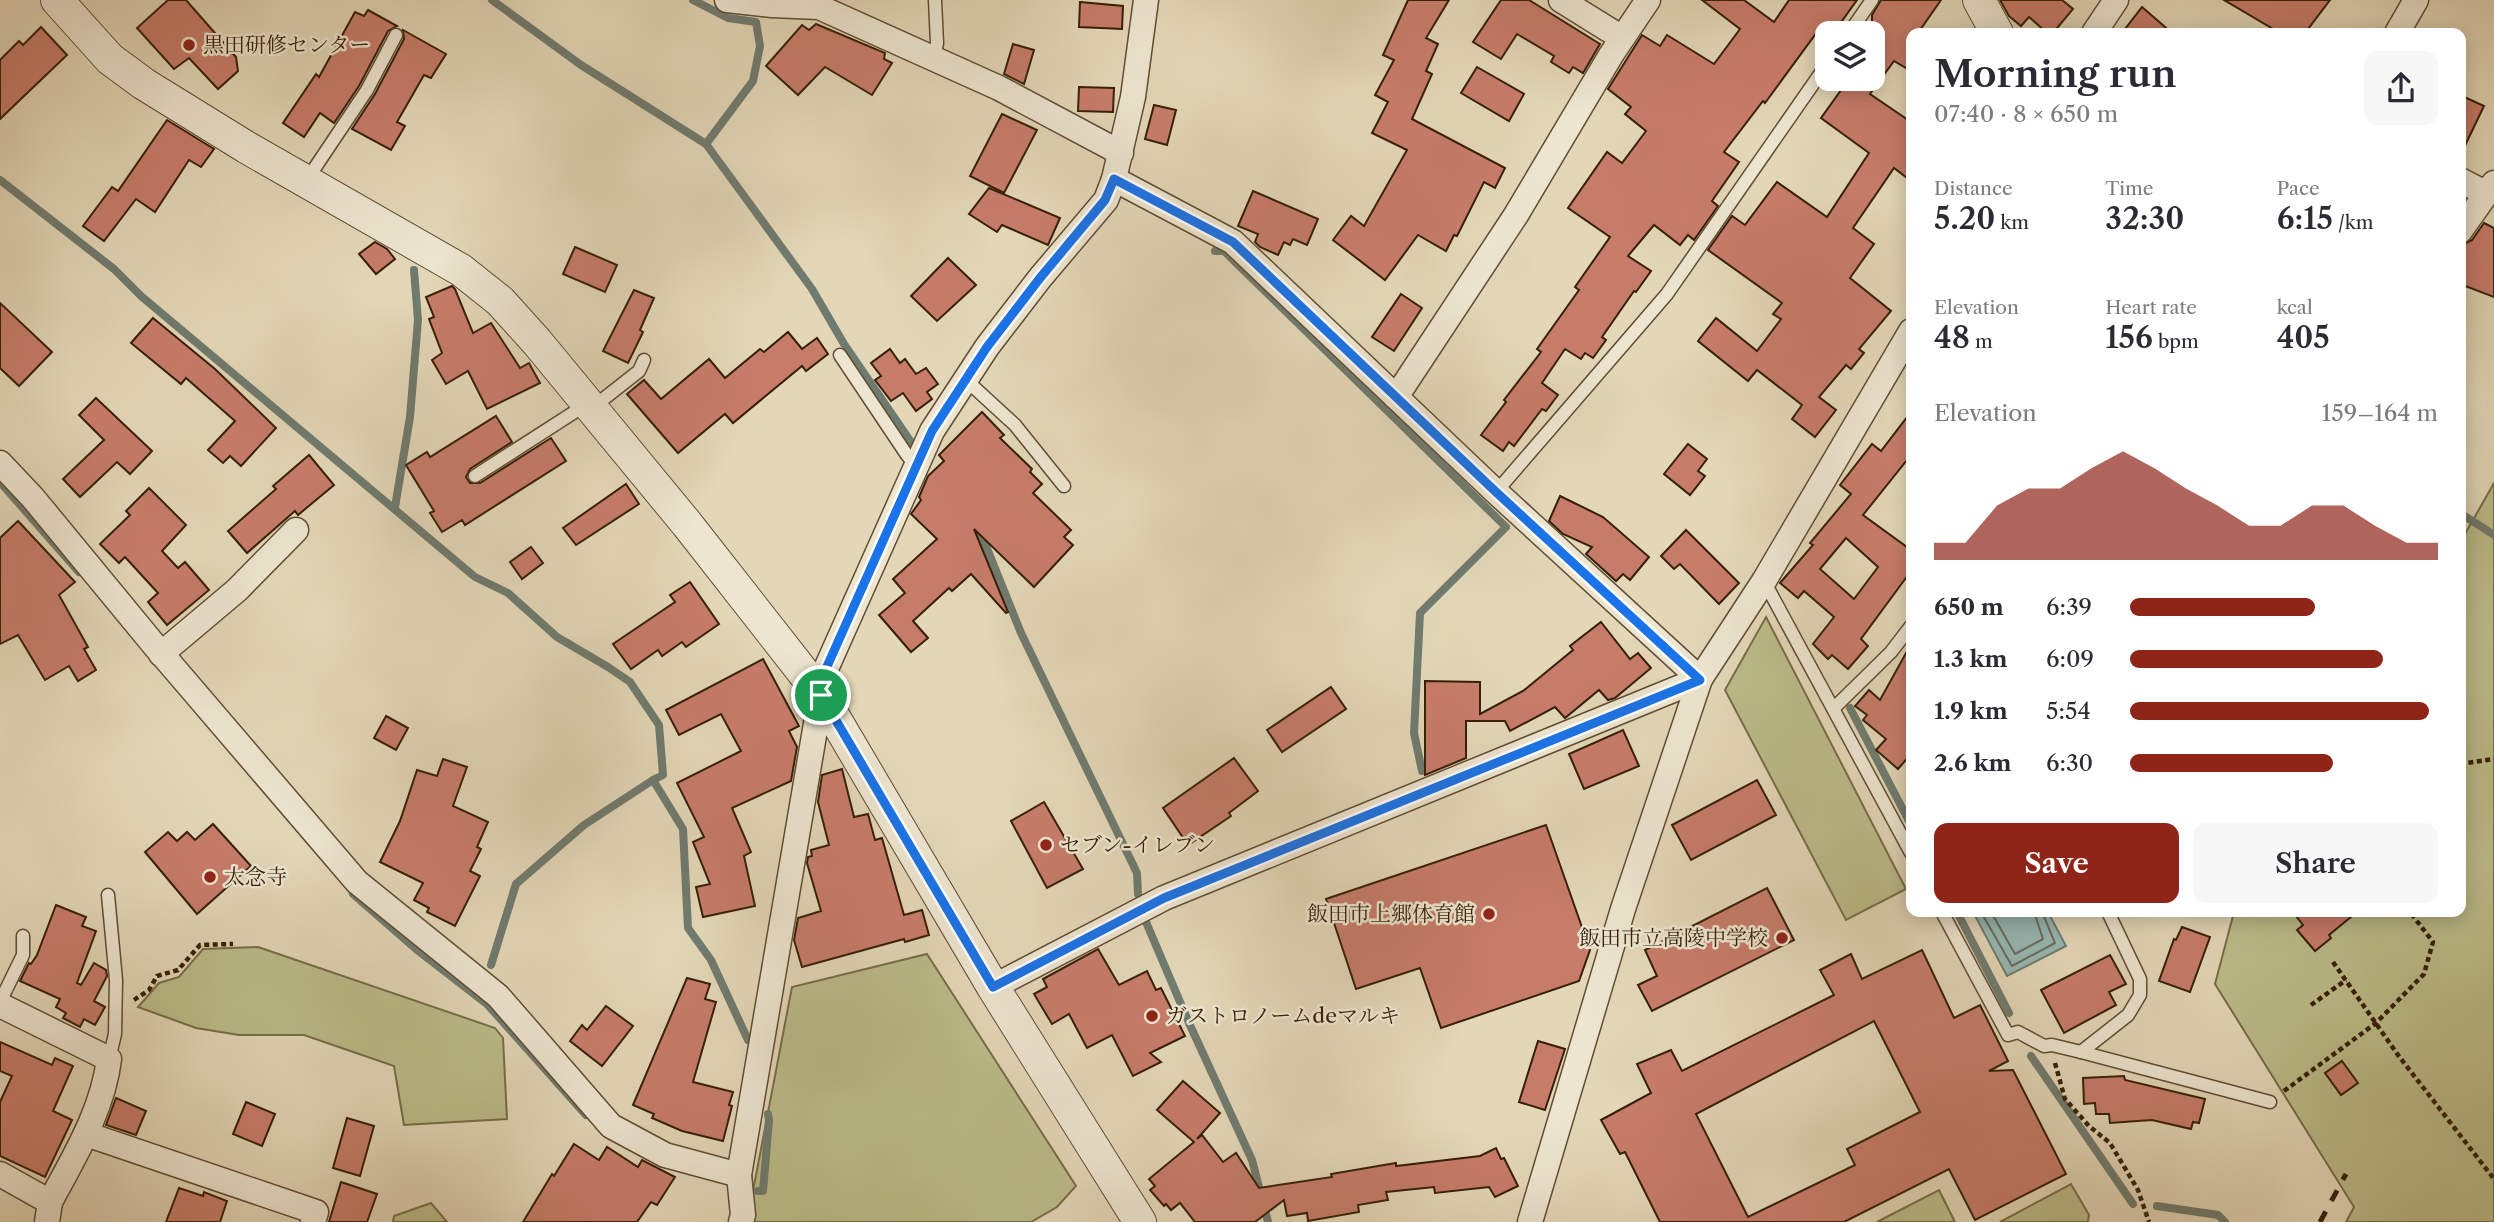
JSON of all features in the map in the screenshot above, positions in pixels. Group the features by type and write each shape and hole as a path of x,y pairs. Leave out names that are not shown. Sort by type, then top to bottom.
{"street":[{"path":"57,0 110,59 144,83 246,148 471,278 500,301 687,524 821,695 993,987 1140,1222"},
{"path":"727,0 819,7 999,88 1121,153"},
{"path":"741,1222 743,1215 738,1175 825,671 932,431 987,347 1105,200 1114,179 1133,97 1146,0"},
{"path":"1561,0 1622,38"},
{"path":"1396,397 1516,215 1622,38 1648,0"},
{"path":"1979,0 1994,28"},
{"path":"2097,28 2116,0"},
{"path":"2400,28 2416,0"},
{"path":"1114,179 1233,242 1496,492 1700,680"},
{"path":"2466,182 2490,189 2466,223"},
{"path":"1530,1222 1623,909 1700,680 1764,581 1906,340"},
{"path":"0,463 33,498 357,882 498,996 611,1126 665,1155 738,1175"},
{"path":"162,653 237,590 296,530"},
{"path":"993,987 1164,898 1700,680"},
{"path":"0,1003 109,1059 106,1081 86,1134 49,1212 0,1174"},
{"path":"86,1134 316,1212 313,1222"}],"lane":[{"path":"934,0 937,43 934,58"},
{"path":"1857,21 1872,0"},
{"path":"305,181 367,90 396,35"},
{"path":"1496,492 1667,294 1815,82"},
{"path":"840,355 916,466"},
{"path":"475,476 590,406 639,371 645,360"},
{"path":"965,380 1015,425 1064,486"},
{"path":"1764,581 1906,844"},
{"path":"1834,708 1891,652 1906,632"},
{"path":"108,895 116,980 115,1034 109,1059"},
{"path":"1945,917 2008,1035 2018,1032 2044,1046 2052,1045 2081,1052 2270,1102"},
{"path":"2081,1052 2128,1015 2140,995 2140,979 2110,917"},
{"path":"0,1003 23,955 23,936"}],"path":[{"path":"2466,763 2494,759"},
{"path":"2270,1102 2376,1023 2424,974 2433,942 2414,917"},
{"path":"115,1012 149,990 157,976 178,970 200,945 233,944"},
{"path":"2333,962 2494,1179"},
{"path":"2311,1004 2346,980"},
{"path":"2052,1045 2065,1100 2089,1126 2110,1143 2138,1190 2149,1222"}],"green space":[{"path":"2494,483 2494,1222 2346,1222 2354,1207 2215,984 2233,917 2466,917 2466,532"},
{"path":"1766,617 1906,889 1846,920 1725,690"},
{"path":"258,947 495,1028 503,1038 507,1119 404,1125 394,1066 304,1035 239,1035 196,1028 138,1007 159,983 179,977 203,949"},
{"path":"927,954 1076,1186 1057,1207 1031,1222 752,1222 752,1196 792,987"},
{"path":"2071,1184 2089,1215 2088,1222 2000,1222"},
{"path":"1939,1190 1955,1222 1877,1222"},
{"path":"431,1203 447,1222 393,1222 394,1216"}],"water":[{"path":"1976,917 2051,917 2066,946 2007,976"}],"building":[{"name":"黒田研修センター","path":"168,0 186,0 236,57 238,71 218,89 189,58 174,69 137,28"},
{"path":"1408,0 1449,0 1426,38 1438,44 1426,71 1432,74 1412,119 1505,168 1495,188 1484,182 1457,236 1454,235 1446,251 1418,235 1385,280 1333,240 1351,216 1364,226 1407,150 1372,133 1388,102 1375,95 1394,60 1383,55"},
{"path":"1501,0 1529,0 1600,44 1583,73 1573,67 1569,73 1551,62 1554,56 1517,34 1501,59 1473,42"},
{"path":"1702,0 1744,0 1774,22 1789,0 1857,0 1842,21 1815,21 1815,35 1765,103 1763,101 1724,152 1739,162 1712,201 1718,206 1694,240 1688,235 1680,245 1654,225 1628,256 1651,271 1602,337 1606,340 1593,358 1585,353 1581,359 1565,349 1542,383 1558,395 1546,411 1542,409 1514,446 1509,442 1503,451 1481,435 1541,352 1537,349 1579,290 1575,287 1610,237 1568,208 1607,152 1622,163 1646,131 1625,114 1631,107 1608,89 1642,35 1660,46 1667,35 1714,64 1740,29"},
{"path":"1881,0 1941,0 1921,28 1906,28 1906,68 1894,61 1885,73 1885,21 1872,21 1872,15"},
{"path":"2000,0 2062,0 2073,9 2057,28 2041,28 2029,17 2021,26 2009,16"},
{"path":"2224,0 2330,0 2309,28 2272,28"},
{"path":"1080,2 1123,6 1122,29 1079,27"},
{"path":"2142,7 2166,28 2126,28"},
{"path":"368,10 397,26 388,31 359,86 334,123 320,113 304,137 283,123 316,74 319,77 355,12 364,16"},
{"path":"816,24 885,53 884,59 892,63 872,95 825,67 798,95 766,66 802,25 809,30"},
{"path":"41,27 67,55 0,119 0,60 19,41 23,45"},
{"path":"403,30 446,54 431,78 424,75 397,122 405,126 391,150 352,129 375,94 404,39"},
{"path":"1013,44 1034,50 1024,84 1004,74"},
{"path":"1477,67 1524,94 1509,121 1461,93"},
{"path":"1079,87 1114,88 1113,112 1078,111"},
{"path":"1840,91 1872,91 1870,94 1906,119 1906,177 1894,168 1853,228 1874,244 1850,278 1891,311 1859,349 1864,353 1851,369 1846,365 1819,397 1836,410 1815,437 1792,419 1802,405 1757,370 1748,381 1698,341 1716,318 1757,351 1781,319 1773,314 1782,303 1708,250 1732,216 1745,225 1777,182 1827,217 1869,153 1821,118"},
{"path":"2466,98 2484,106 2466,144"},
{"path":"1154,105 1176,110 1167,145 1145,139"},
{"path":"1002,114 1037,130 1004,193 970,176"},
{"path":"167,120 214,149 201,167 189,160 155,212 136,199 104,241 83,226 112,187 118,191"},
{"path":"989,188 1060,218 1048,245 1002,225 997,232 969,214"},
{"path":"1253,191 1318,219 1307,245 1293,239 1290,245 1284,242 1278,255 1255,242 1258,234 1238,226"},
{"path":"2484,223 2494,228 2494,297 2466,286 2466,243 2472,240"},
{"path":"375,242 387,249 395,259 376,274 359,254"},
{"path":"575,247 617,265 605,292 563,274"},
{"path":"948,258 976,285 937,321 911,296"},
{"path":"452,286 473,333 491,323 520,368 529,363 540,383 487,409 468,371 446,384 432,360 442,353 429,319 434,317 426,297"},
{"path":"634,290 654,298 640,330 643,332 628,363 603,351"},
{"path":"1401,294 1422,308 1394,351 1372,337"},
{"path":"0,303 52,352 19,386 0,368"},
{"path":"153,318 215,369 276,428 241,466 230,456 223,463 208,450 235,421 186,378 181,384 131,343"},
{"path":"788,332 802,349 817,338 828,354 806,371 802,366 733,423 725,414 678,453 627,394 644,380 661,399 709,359 725,378 760,349 764,352"},
{"path":"890,349 900,363 905,359 916,374 926,368 938,384 927,392 932,399 916,411 903,393 891,401 875,380 881,376 871,363"},
{"path":"96,398 152,451 130,474 117,462 80,497 63,479 104,440 79,415"},
{"path":"982,412 1004,435 1000,438 1032,469 1030,472 1042,484 1033,493 1071,530 1064,537 1073,545 1034,587 974,529 1008,612 1006,613 971,574 952,591 949,588 913,621 928,638 911,652 879,615 905,593 893,579 937,539 911,514 921,500 919,497 928,476 944,461 939,455"},
{"path":"496,416 512,442 470,469 466,477 470,483 480,483 551,438 566,461 465,525 462,520 442,532 430,513 434,511 406,465 427,452 430,457"},
{"path":"1906,418 1906,461 1863,515 1906,546 1906,578 1861,639 1868,646 1848,669 1832,655 1828,659 1813,644 1834,617 1804,591 1798,598 1780,583 1851,494 1840,485 1872,444 1881,451","holes":["1846,538 1878,567 1854,599 1820,569"]},
{"path":"1688,444 1707,459 1698,471 1705,476 1690,495 1664,474"},
{"path":"309,455 334,485 298,515 295,511 247,553 228,531 276,489 273,486"},
{"path":"626,484 639,504 576,545 563,528"},
{"path":"149,488 186,525 162,551 178,568 185,562 209,590 167,625 148,602 158,593 125,557 119,563 100,544 130,515 126,511"},
{"path":"1560,496 1603,517 1649,557 1630,580 1623,574 1616,581 1586,554 1592,547 1563,534 1549,521"},
{"path":"18,521 75,582 59,595 88,647 84,649 96,670 78,681 69,666 45,680 18,635 0,644 0,538"},
{"path":"1686,530 1739,583 1719,604 1680,564 1674,569 1661,556"},
{"path":"531,547 543,563 522,579 510,562"},
{"path":"690,582 719,624 686,647 682,642 662,656 658,650 631,669 613,644 675,602 670,595"},
{"path":"1601,622 1630,659 1638,653 1651,668 1615,698 1608,700 1599,690 1565,718 1555,707 1510,731 1505,721 1466,721 1466,758 1425,775 1425,681 1480,682 1480,714 1523,691 1573,650 1570,646"},
{"path":"1906,653 1906,760 1898,769 1876,750 1886,739 1863,720 1867,715 1855,706 1869,690 1880,700"},
{"path":"763,659 799,726 789,731 797,747 791,781 732,808 751,852 744,856 755,906 703,917 696,887 710,884 693,842 704,837 677,783 741,751 721,714 679,735 666,710"},
{"path":"1331,687 1346,709 1282,752 1267,730"},
{"path":"386,716 408,728 396,750 374,738"},
{"path":"1623,730 1639,766 1584,789 1569,754"},
{"path":"1234,758 1258,791 1229,813 1231,816 1188,845 1163,808"},
{"path":"443,759 467,767 453,806 488,822 477,847 481,849 470,871 480,876 455,926 427,912 429,908 414,900 423,883 380,862 400,821 417,770 437,776"},
{"path":"842,769 854,817 868,814 875,840 882,838 904,915 922,910 929,935 905,942 904,939 802,967 794,940 798,918 821,911 807,863 808,857 812,856 811,850 829,845 818,802 822,775"},
{"path":"1757,780 1776,815 1691,860 1672,825"},
{"name":"セブン-イレブン","path":"1044,802 1083,869 1047,888 1011,821"},
{"name":"太念寺","path":"213,824 251,866 197,914 145,852 168,832 177,841 187,832 195,840"},
{"name":"飯田市上郷体育館","path":"1546,825 1590,950 1579,981 1441,1028 1420,968 1356,989 1326,899"},
{"path":"1767,888 1794,940 1652,1011 1638,985 1657,976 1645,950"},
{"path":"56,905 86,917 82,926 96,931 77,983 81,985 94,963 106,970 107,976 94,1001 105,1007 95,1025 84,1019 80,1027 63,1018 66,1013 56,1007 60,999 20,981 29,963 31,964 37,955"},
{"path":"2297,917 2351,917 2315,951 2297,930 2303,925"},
{"path":"2182,927 2210,937 2190,992 2159,981 2174,939 2176,940"},
{"path":"1098,949 1119,985 1147,971 1156,990 1161,988 1185,1036 1150,1053 1161,1062 1133,1076 1112,1035 1087,1048 1069,1014 1052,1024 1034,994 1047,987 1043,979"},
{"path":"1922,950 1954,1018 1980,1005 2008,1061 1989,1071 2013,1070 2066,1174 1975,1220 1949,1169 1844,1222 1660,1222 1625,1152 1620,1154 1601,1120 1651,1093 1637,1064 1671,1050 1682,1071 1834,995 1820,970 1851,954 1862,979","holes":["1874,1021 1920,1112 1847,1149 1855,1165 1748,1217 1696,1114"]},
{"path":"2110,955 2126,984 2109,992 2116,1005 2064,1033 2041,990"},
{"path":"687,978 710,984 705,999 716,1002 693,1082 733,1092 723,1141 682,1131 652,1118 654,1114 633,1105"},
{"path":"606,1006 633,1026 602,1066 570,1041 582,1025 587,1030"},
{"path":"1538,1041 1565,1049 1545,1110 1519,1102"},
{"path":"0,1042 52,1065 55,1058 73,1066 53,1111 72,1120 45,1177 0,1156 0,1102 12,1076 0,1071"},
{"path":"2342,1061 2358,1083 2341,1095 2325,1073"},
{"path":"2124,1076 2125,1080 2205,1099 2199,1123 2193,1122 2191,1129 2152,1120 2110,1123 2109,1114 2096,1114 2095,1103 2084,1104 2083,1078"},
{"path":"1183,1081 1220,1113 1197,1139 1202,1135 1223,1162 1236,1153 1259,1188 1332,1177 1331,1174 1396,1163 1396,1166 1480,1156 1496,1148 1518,1186 1495,1197 1489,1187 1435,1193 1434,1187 1386,1192 1388,1200 1358,1205 1359,1212 1308,1221 1307,1213 1287,1216 1284,1200 1255,1222 1195,1222 1180,1203 1171,1210 1166,1204 1164,1206 1150,1190 1155,1186 1149,1179 1194,1142 1157,1110"},
{"path":"116,1098 146,1111 136,1135 106,1125"},
{"path":"246,1102 275,1114 262,1146 233,1134"},
{"path":"347,1118 374,1126 360,1176 333,1168"},
{"path":"574,1144 599,1160 607,1147 638,1167 642,1160 675,1177 657,1205 651,1202 637,1222 523,1222"},
{"path":"341,1182 377,1194 367,1222 329,1222"},
{"path":"179,1188 203,1196 204,1192 227,1201 220,1222 166,1222"}],"waterway":[{"path":"492,0 581,65 706,144 812,289 844,344 911,442"},
{"path":"693,0 728,18 756,22 760,46 753,81 706,144"},
{"path":"0,180 114,269 141,296 475,577 508,593 557,637 630,682 659,725 663,775 653,780 683,829 688,928 711,960 748,1040"},
{"path":"1215,251 1224,251 1506,527 1420,613 1414,733 1422,771"},
{"path":"395,507 410,417 418,320 414,270"},
{"path":"0,482 79,572"},
{"path":"2466,517 2494,535"},
{"path":"977,531 982,536 1021,633 1137,873 1138,894"},
{"path":"1850,708 1906,815"},
{"path":"491,965 516,884 584,825 653,780"},
{"path":"353,894 416,949 487,1004 586,1115"},
{"path":"1960,917 2009,1013"},
{"path":"1146,922 1252,1160 1268,1222"},
{"path":"2031,1056 2133,1204"},
{"path":"758,1191 763,1191 768,1114"},
{"path":"2157,1206 2218,1215 2225,1222"}],"railway":[{"path":"2320,1222 2346,1174"}],"place":[{"name":"黒田研修センター","path":"189,45"},
{"name":"セブン-イレブン","path":"1046,845"},
{"name":"太念寺","path":"210,877"},
{"name":"飯田市上郷体育館","path":"1489,914"},
{"name":"飯田市立高陵中学校","path":"1782,938"},
{"name":"ガストロノームdeマルキ","path":"1152,1016"}],"route":[{"path":"1114,179 1233,242 1606,596 1700,680 1164,898 993,987 821,695 825,671 932,431 987,347 1105,200 1114,179"}]}
